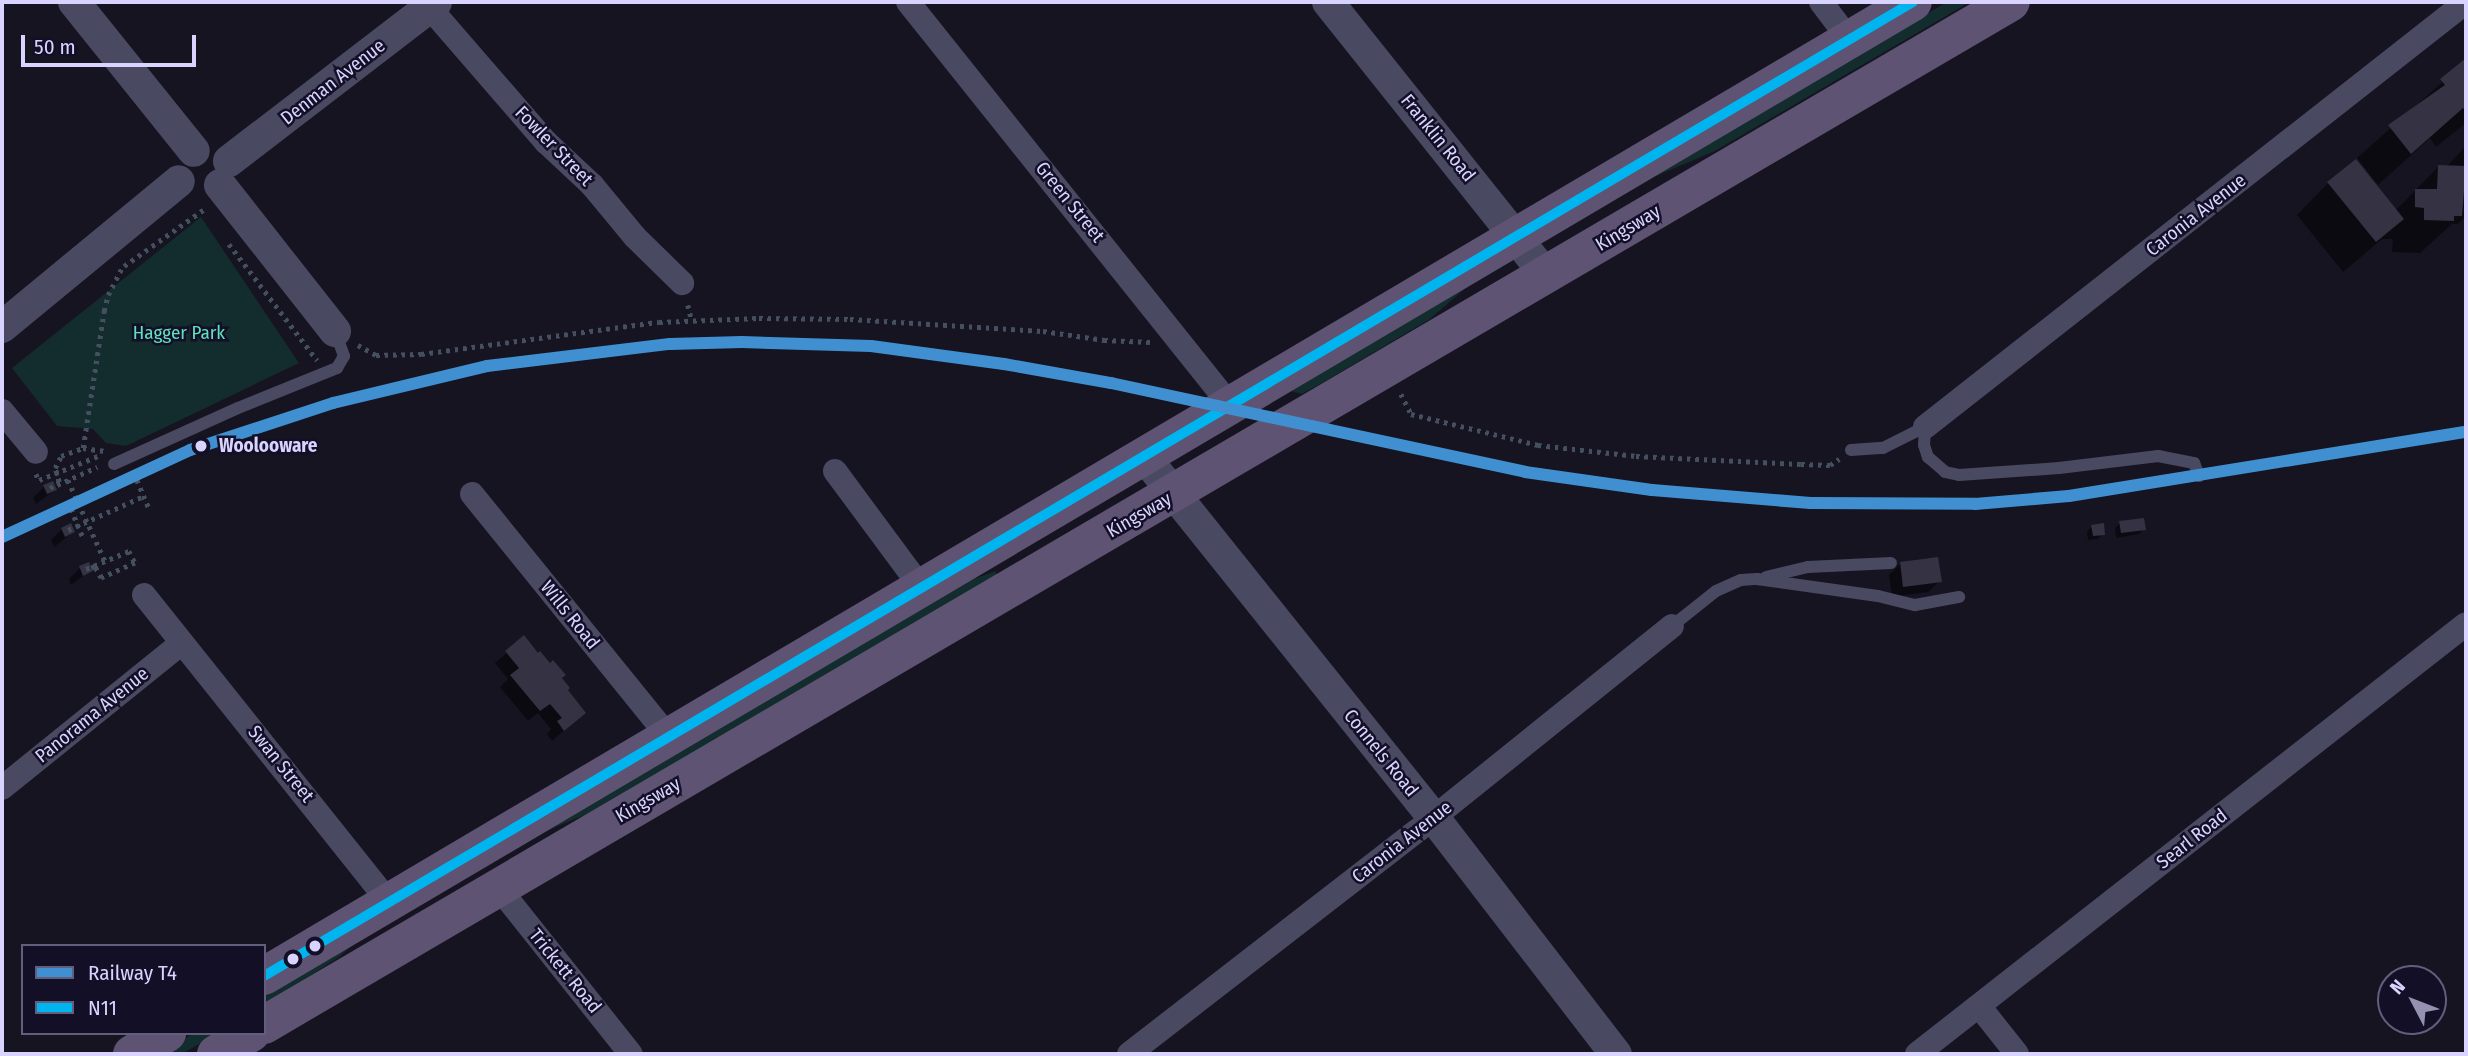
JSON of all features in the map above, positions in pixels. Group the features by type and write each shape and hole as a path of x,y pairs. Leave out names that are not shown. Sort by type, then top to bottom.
{"main road":[{"path":"266,975 920,586 1913,2"},
{"name":"Kingsway","path":"266,1024 1175,494 2011,2"},
{"name":"Swan Street","path":"390,902 414,937"},
{"path":"132,1054 164,1035"},
{"path":"216,1054 248,1035"}],"street":[{"path":"74,2 194,151"},
{"name":"Green Street","path":"908,2 1173,330 1230,405"},
{"name":"Franklin Road","path":"1328,2 1547,276"},
{"path":"1821,2 1849,39"},
{"name":"Caronia Avenue","path":"1926,428 2466,2"},
{"name":"Denman Avenue","path":"217,185 432,5"},
{"name":"Fowler Street","path":"432,5 546,142 592,185 635,237 682,283"},
{"path":"179,181 176,165 183,156 194,151 217,150 217,185 338,337"},
{"path":"179,181 192,188 217,185"},
{"path":"2,327 179,181"},
{"path":"2,411 36,452"},
{"name":"Connels Road","path":"1143,456 1434,818 1616,1054"},
{"path":"835,471 920,586"},
{"name":"Wills Road","path":"472,494 667,736"},
{"name":"Swan Street","path":"144,595 390,902"},
{"name":"Searl Road","path":"1917,1054 2466,624"},
{"name":"Caronia Avenue","path":"1129,1054 1434,818 1672,626"},
{"name":"Panorama Avenue","path":"2,788 182,643"},
{"name":"Trickett Road","path":"498,887 631,1054"},
{"path":"1979,1006 2017,1054"}],"lane":[{"path":"114,458 337,368 344,362 338,337"},
{"path":"1851,450 1883,448 1926,428"},
{"path":"1926,428 1924,445 1928,457 1945,472 1959,475 2059,468 2158,456 2194,463 2199,476"},
{"path":"1672,626 1692,608 1730,583 1808,567 1891,563"},
{"path":"1757,579 1878,596 1915,605 1958,597"}],"path":[{"path":"210,219 217,185"},
{"path":"83,448 108,295 124,266 217,185"},
{"path":"226,241 318,361"},
{"path":"119,258 124,266"},
{"path":"306,366 318,361 338,337 363,346 376,355 421,354 659,322 759,318 849,319 1043,331 1147,344 1173,330"},
{"path":"1399,390 1411,414 1538,445 1636,456 1830,465 1851,450"},
{"path":"56,473 98,455 102,465 50,488 59,482 56,473 55,464 61,456 83,448 114,458"},
{"path":"68,480 104,561"},
{"path":"137,480 150,510"},
{"path":"79,527 68,530 144,496"},
{"path":"71,509 84,539"},
{"path":"129,551 135,563 100,578 95,567 86,569 104,561 129,551"}],"green space":[{"path":"1947,2 1970,2 1715,151 1656,176 1655,174"},
{"name":"Hagger Park","path":"201,217 299,363 126,446 106,443 93,429 57,426 12,368"},
{"path":"1469,285 1430,319 1329,379 1302,394 1290,391"},
{"path":"996,571 996,575 595,811 538,834 968,581"},
{"path":"347,945 349,948 266,1005 266,991"},
{"path":"191,1035 215,1035 182,1054 158,1054"}],"building":[{"path":"2466,58 2466,112 2463,108 2411,154 2388,125 2445,85 2440,79"},
{"path":"2356,159 2404,219 2376,242 2327,182"},
{"path":"2438,165 2466,166 2462,216 2454,216 2454,221 2424,220 2424,208 2415,207 2415,189 2437,189"},
{"path":"53,481 57,490 47,494 43,485"},
{"path":"2144,518 2146,530 2121,533 2119,521"},
{"path":"71,523 75,532 65,537 61,528"},
{"path":"2104,523 2105,535 2093,536 2091,525"},
{"path":"1938,557 1942,582 1903,587 1900,562"},
{"path":"89,562 93,571 83,576 79,566"},
{"path":"524,635 538,653 540,651 550,663 553,660 566,675 562,678 570,688 568,690 586,713 564,731 557,721 562,718 550,704 540,711 510,675 519,668 505,651"}],"rail line":[{"name":"T4","path":"2,537 190,450 333,403 487,366 670,344 742,342 871,346 1004,364 1111,383 1525,472 1652,490 1810,503 1975,504 2069,496 2466,432"}],"transit line":[{"name":"N11","path":"266,975 1913,2"}],"place":[{"name":"Woolooware","path":"201,446"}]}
